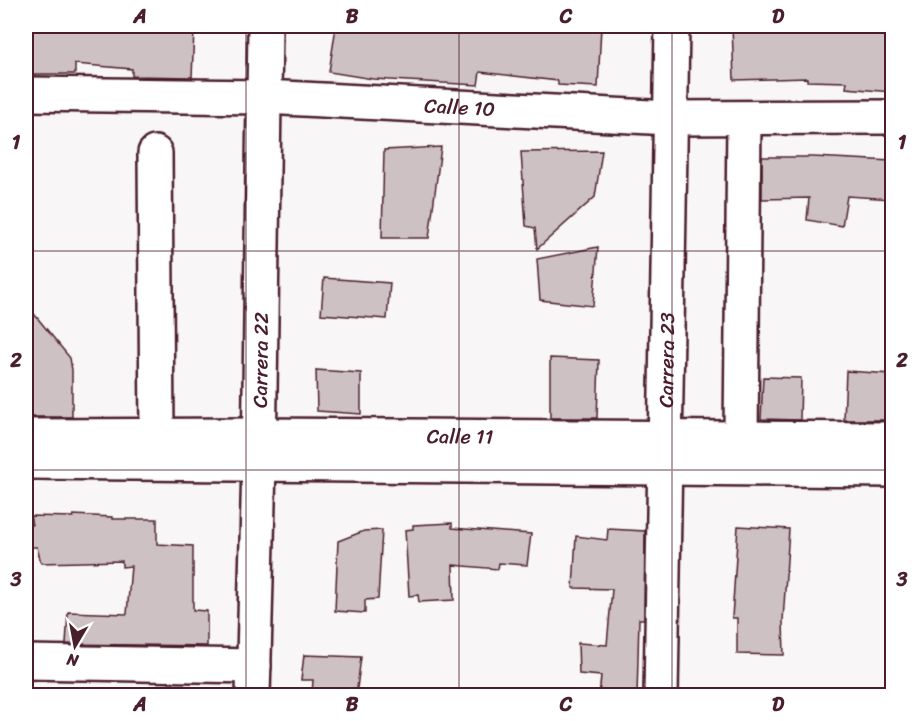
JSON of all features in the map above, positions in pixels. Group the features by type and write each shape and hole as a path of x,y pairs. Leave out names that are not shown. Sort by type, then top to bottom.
{"street":[{"name":"Carrera 22","path":"254,681 265,26"},
{"name":"Carrera 23","path":"661,696 672,26"},
{"name":"Calle 10","path":"26,94 264,97 670,118 892,117"},
{"path":"741,437 744,119"},
{"path":"155,153 158,435"},
{"name":"Calle 11","path":"26,436 158,435 258,450"},
{"name":"Calle 11","path":"665,453 741,437 892,439"},
{"name":"Calle 11","path":"26,462 258,450 665,453 892,470"},
{"path":"26,663 254,681"}],"building":[{"path":"26,26 106,26 194,30 192,77 132,76 132,69 75,64 75,74 26,74"},
{"path":"601,26 598,87 558,85 558,81 480,72 478,85 373,79 329,72 336,27"},
{"path":"732,26 892,26 892,92 846,88 847,82 807,81 807,78 734,80"},
{"path":"441,147 429,238 382,238 384,150"},
{"path":"602,151 595,197 537,249 535,228 526,226 521,152"},
{"path":"762,157 892,161 892,199 847,196 842,226 807,220 809,198 762,199"},
{"path":"598,247 593,306 540,300 537,259"},
{"path":"324,278 390,283 387,319 321,314"},
{"path":"26,304 70,358 72,417 26,417"},
{"path":"550,358 599,360 597,418 550,418"},
{"path":"316,370 361,373 361,414 317,411"},
{"path":"846,371 892,374 892,420 844,420"},
{"path":"763,377 801,378 800,420 761,419"},
{"path":"73,515 112,517 112,519 157,519 157,544 193,546 193,610 207,611 207,646 66,644 68,612 127,614 131,566 122,567 122,561 41,563 37,547 26,547 26,525 32,525 30,516 73,517"},
{"path":"452,523 452,528 531,534 527,565 499,563 498,569 453,565 454,600 419,602 418,595 409,596 405,530 413,529 413,525"},
{"path":"738,526 789,529 783,621 784,655 737,654 737,618 732,618"},
{"path":"608,529 645,531 644,619 639,619 637,696 599,696 601,676 579,674 578,643 607,645 612,589 573,588 576,536 607,540"},
{"path":"382,530 378,599 365,600 365,613 335,611 338,541 364,531"},
{"path":"304,655 361,657 356,696 312,696 313,680 301,680"}]}
